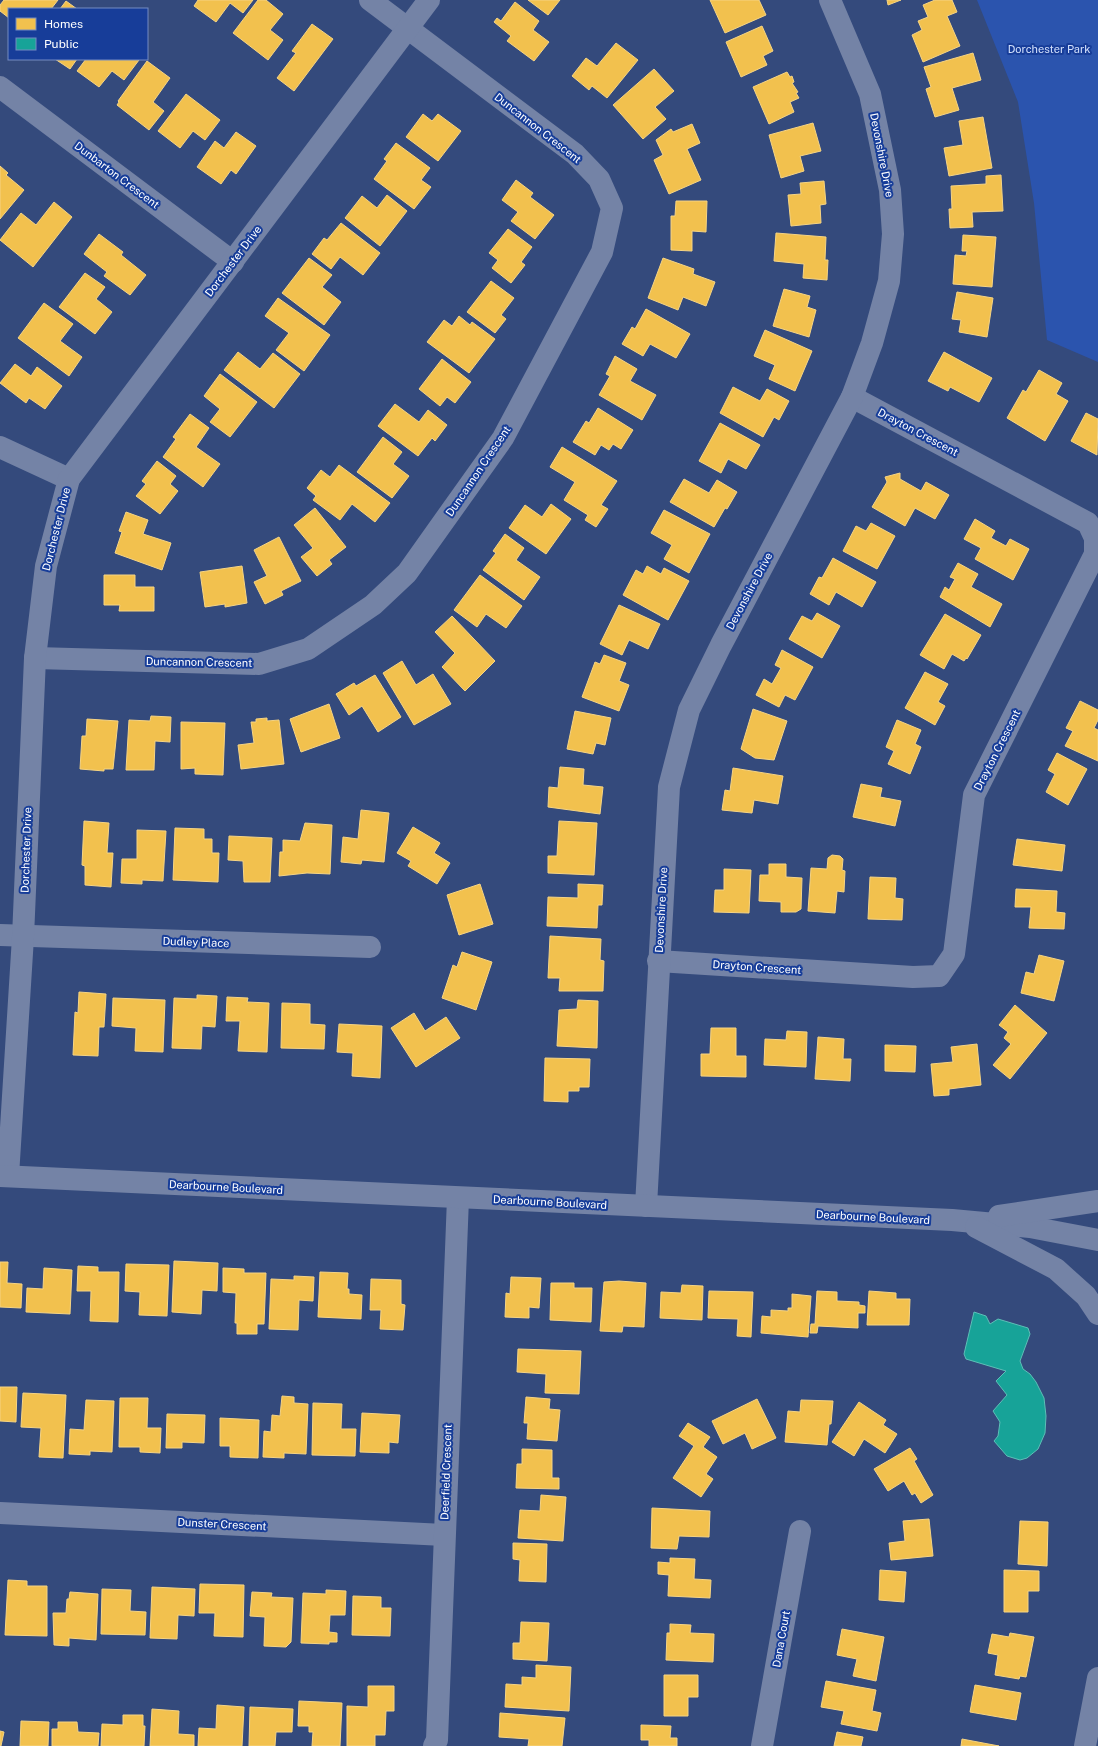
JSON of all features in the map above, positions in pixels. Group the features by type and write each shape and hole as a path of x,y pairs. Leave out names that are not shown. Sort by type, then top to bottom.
{"street":[{"name":"Duncannon Crescent","path":"35,658 259,664 308,648 373,605 407,573 503,438 602,252 612,208 598,179 575,154 408,27 370,0"},
{"name":"Dorchester Drive","path":"4,1176 23,936 35,658 46,566 69,479 429,0"},
{"name":"Devonshire Drive","path":"646,1206 658,961 669,787 689,710 721,645 852,397 872,343 889,282 894,234 890,190 870,94 830,0"},
{"name":"Dunbarton Crescent","path":"0,87 233,262"},
{"name":"Drayton Crescent","path":"658,961 905,976 939,976 954,954 974,795 1094,554 1095,538 1088,523 852,397"},
{"path":"0,448 69,479"},
{"name":"Dudley Place","path":"0,935 370,947"},
{"name":"Dearbourne Boulevard","path":"4,1176 964,1221 1030,1227 1098,1240"},
{"name":"Deerfield Crescent","path":"434,1746 437,1740 458,1198"},
{"path":"964,1221 1098,1201"},
{"path":"964,1221 1019,1248 1056,1269 1086,1296 1098,1314"},
{"name":"Dunster Crescent","path":"0,1512 444,1536"},
{"name":"Dana Court","path":"762,1746 800,1531"},
{"path":"1085,1746 1098,1678"}],"green space":[{"name":"Dorchester Park","path":"977,0 1098,0 1098,362 1047,340 1034,203 1018,102"}],"building: Homes":[{"path":"4,0 58,0 52,8 8,8 8,17 0,11 0,5"},
{"path":"198,0 253,0 243,13 230,3 216,22 194,6"},
{"path":"258,0 266,0 283,14 270,30 283,40 268,60 233,33"},
{"path":"528,0 560,0 548,15"},
{"path":"710,0 759,0 766,15 725,33"},
{"path":"887,0 901,0 888,5"},
{"path":"935,0 952,0 957,12 947,16 960,46 923,62 912,35 922,30 918,21 928,17 923,5"},
{"path":"66,1 76,8 61,8"},
{"path":"515,2 539,21 533,30 549,42 534,61 507,41 511,36 494,22 497,18 501,21"},
{"path":"312,24 333,39 294,91 277,78 296,53 292,51"},
{"path":"762,26 773,51 763,56 767,65 741,77 726,42"},
{"path":"616,43 638,60 607,98 592,86 589,90 572,76 586,58 597,66"},
{"path":"973,53 981,80 952,88 959,110 935,117 926,89 931,87 924,67"},
{"path":"56,60 76,60 70,69"},
{"path":"85,60 139,60 124,80 112,71 99,87 77,71"},
{"path":"147,61 170,78 153,102 164,111 149,130 117,105 119,102 118,101"},
{"path":"654,69 674,91 655,107 666,119 643,139 613,105"},
{"path":"787,72 790,77 792,76 794,82 792,83 798,92 796,93 799,98 790,102 794,112 769,124 753,87"},
{"path":"186,94 220,120 205,140 193,131 180,148 158,131"},
{"path":"423,114 432,121 438,114 461,131 438,161 406,137"},
{"path":"983,117 992,168 949,176 944,148 963,145 959,121"},
{"path":"813,123 821,151 800,156 804,171 781,178 769,135"},
{"path":"692,124 700,143 687,149 701,180 669,194 654,160 663,155 656,140 671,129 673,132"},
{"path":"236,132 256,146 236,174 231,170 221,184 197,167 215,141 224,148"},
{"path":"396,143 430,168 421,180 431,187 414,209 374,179 387,161 384,159"},
{"path":"0,166 8,173 6,175 24,190 0,219"},
{"path":"1001,175 1003,211 972,212 973,227 950,228 949,209 952,209 951,186 986,184 986,176"},
{"path":"516,180 533,193 530,197 554,215 535,239 511,221 518,212 502,200"},
{"path":"824,181 826,204 820,205 821,223 791,226 788,195 801,194 800,183"},
{"path":"387,195 407,211 380,246 345,218 362,196 377,208"},
{"path":"676,201 707,201 706,232 692,231 692,251 671,250 671,216 675,216"},
{"path":"54,202 72,217 33,267 0,240 21,213 36,225"},
{"path":"341,223 380,253 363,275 340,257 331,269 312,254 324,238 327,240"},
{"path":"508,229 532,247 521,262 525,265 511,283 492,268 498,260 489,253"},
{"path":"776,233 826,237 825,260 828,260 827,280 803,278 804,264 774,261"},
{"path":"99,234 123,252 121,255 146,275 130,295 104,276 107,272 84,254"},
{"path":"963,235 996,237 992,287 953,284 955,255 966,256 967,251 962,251"},
{"path":"309,258 332,275 322,287 341,302 324,325 282,293"},
{"path":"663,258 694,269 693,274 715,282 706,306 683,297 678,310 648,298"},
{"path":"85,273 105,287 96,299 112,312 95,334 59,307"},
{"path":"491,281 514,298 501,315 506,319 495,333 467,312"},
{"path":"784,289 810,296 807,307 816,310 809,337 773,326"},
{"path":"957,292 993,298 987,337 959,332 961,320 952,319"},
{"path":"278,298 330,335 304,371 276,350 289,333 265,316"},
{"path":"44,303 73,324 60,341 82,357 69,376 18,338"},
{"path":"646,309 690,334 676,358 650,344 643,356 622,344 632,327 635,329"},
{"path":"459,316 470,325 472,322 495,339 469,373 427,342 444,320 452,326"},
{"path":"765,330 812,351 795,391 769,379 775,365 754,356"},
{"path":"238,352 260,369 273,353 300,374 274,408 224,370"},
{"path":"944,352 992,378 979,402 950,387 948,391 928,381"},
{"path":"615,356 637,369 630,381 656,395 642,420 599,395 610,376 606,374"},
{"path":"442,359 471,382 455,403 447,397 440,406 419,389"},
{"path":"15,364 31,376 37,367 62,386 45,409 29,398 26,403 0,383"},
{"path":"1039,370 1062,383 1056,394 1068,401 1045,441 1007,418 1023,390 1026,392"},
{"path":"220,374 257,402 230,437 210,422 220,409 204,396"},
{"path":"733,387 760,401 767,389 789,401 779,420 774,417 763,437 720,413"},
{"path":"395,404 419,422 428,410 447,425 435,441 432,438 418,456 378,426"},
{"path":"598,408 633,430 621,449 613,444 609,450 601,445 595,455 573,442 586,421 589,423"},
{"path":"1086,413 1098,419 1097,455 1071,441"},
{"path":"190,414 209,428 196,447 220,464 203,487 163,457 176,439 173,437"},
{"path":"720,423 760,445 746,469 728,459 721,473 699,461"},
{"path":"383,437 402,452 393,464 409,476 392,498 357,472"},
{"path":"562,447 617,481 601,505 608,509 596,527 585,520 588,515 564,500 575,482 550,467"},
{"path":"157,461 176,476 170,484 178,491 160,514 136,496 146,484 142,481"},
{"path":"339,465 390,503 375,522 352,504 340,520 313,500 316,496 307,488 321,470 330,477"},
{"path":"900,473 900,479 921,491 926,482 949,495 935,519 915,508 905,526 872,507 887,482 885,477"},
{"path":"684,479 709,493 717,480 737,492 727,509 725,508 714,527 670,502"},
{"path":"551,504 571,519 546,554 509,528 525,505 542,517"},
{"path":"315,508 346,547 329,560 332,564 317,576 301,557 313,548 294,525"},
{"path":"664,510 710,534 689,573 664,559 672,545 651,533"},
{"path":"126,512 148,520 143,534 171,543 162,570 115,553 122,532 119,531"},
{"path":"975,519 995,531 991,538 1006,546 1010,539 1029,549 1013,580 975,559 981,548 964,539"},
{"path":"871,523 895,536 877,569 843,551 856,526 866,531"},
{"path":"505,534 524,548 516,560 540,577 524,600 483,570 496,553 493,551"},
{"path":"279,537 301,581 281,591 283,595 265,604 254,582 267,576 254,550"},
{"path":"833,558 876,582 862,607 836,592 829,605 810,594 819,577 822,578"},
{"path":"958,563 978,574 971,587 1002,604 990,627 940,597 945,587 949,590 955,579 950,577"},
{"path":"242,566 247,603 225,607 225,604 205,607 200,572"},
{"path":"647,566 661,574 664,568 689,581 668,620 623,595 636,570 643,574"},
{"path":"104,575 135,575 135,587 154,587 154,611 119,611 120,605 104,605"},
{"path":"480,575 522,606 506,628 486,614 477,627 454,610"},
{"path":"619,605 660,624 648,649 629,640 622,655 600,644"},
{"path":"817,613 840,626 822,658 789,639 802,616 812,621"},
{"path":"945,614 981,635 967,659 966,658 964,661 952,654 944,669 920,655"},
{"path":"452,616 495,661 465,691 442,667 455,653 435,632"},
{"path":"782,650 813,667 795,700 785,695 779,707 756,695 764,679 772,684 781,668 775,665"},
{"path":"604,655 626,663 619,681 629,685 619,711 582,697 595,662 600,664"},
{"path":"402,661 416,685 433,674 451,704 414,725 383,673"},
{"path":"925,672 948,684 938,702 945,706 935,725 905,708"},
{"path":"375,675 401,717 378,732 362,706 349,715 336,694 354,683 356,686"},
{"path":"1080,701 1098,710 1098,720 1094,728 1098,730 1098,761 1065,746 1073,731 1066,728"},
{"path":"329,704 340,738 301,752 290,719"},
{"path":"753,709 787,721 774,760 755,758 741,749"},
{"path":"575,711 611,718 605,745 596,743 593,754 567,749"},
{"path":"151,716 171,717 170,742 155,741 154,770 126,770 129,720 150,721"},
{"path":"267,718 267,721 279,720 284,764 241,769 238,745 254,743 251,722 256,722 256,719"},
{"path":"87,719 118,721 113,769 104,769 104,771 80,769 82,736 86,736"},
{"path":"897,720 921,730 915,744 921,747 910,774 888,764 894,751 886,747"},
{"path":"181,722 225,723 223,775 195,774 195,768 181,769"},
{"path":"1057,753 1087,769 1068,805 1046,792 1055,774 1048,770"},
{"path":"560,767 584,769 583,785 603,787 600,814 548,807 549,787 558,788"},
{"path":"733,768 783,776 778,804 754,800 752,813 722,810 725,790 730,791"},
{"path":"861,784 882,788 880,797 901,801 895,826 853,817"},
{"path":"361,810 389,813 384,862 362,860 361,864 341,862 343,837 358,839"},
{"path":"84,821 109,823 107,853 113,853 111,887 85,885 85,866 82,865"},
{"path":"559,821 597,823 594,875 548,873 548,856 557,856"},
{"path":"305,823 332,825 330,874 307,873 279,876 280,852 283,852 283,840 300,841"},
{"path":"413,827 440,843 434,853 450,863 437,884 408,866 411,861 397,853"},
{"path":"175,828 204,829 204,839 212,839 212,853 219,853 218,882 173,880"},
{"path":"137,830 166,831 163,881 142,880 142,884 121,883 122,859 137,859"},
{"path":"229,836 272,838 270,882 244,882 243,861 228,860"},
{"path":"1017,839 1065,845 1062,871 1013,865"},
{"path":"832,855 840,856 843,859 842,870 845,871 844,892 837,891 835,913 808,911 811,868 827,869 828,858"},
{"path":"769,864 786,864 786,877 802,878 801,909 796,912 781,912 781,902 759,901 760,875 769,875"},
{"path":"724,869 751,870 749,913 714,912 715,890 724,890"},
{"path":"870,877 896,878 895,898 903,899 902,920 868,919"},
{"path":"480,884 493,924 459,935 447,895"},
{"path":"578,884 603,885 602,905 598,905 597,928 547,926 548,897 578,898"},
{"path":"1016,889 1057,891 1056,912 1065,913 1064,929 1029,928 1031,907 1015,907"},
{"path":"550,936 601,939 600,960 604,961 603,991 559,991 560,978 548,978"},
{"path":"462,952 492,962 476,1010 442,998 453,965 457,967"},
{"path":"1039,955 1064,961 1054,1001 1021,993 1026,972 1034,974"},
{"path":"79,992 106,994 104,1027 99,1027 98,1056 73,1055 75,1012 78,1013"},
{"path":"197,995 217,996 215,1027 202,1026 201,1049 172,1048 174,998 197,999"},
{"path":"227,997 248,998 247,1002 269,1003 267,1052 238,1051 240,1021 226,1021"},
{"path":"113,998 165,1000 163,1052 135,1051 136,1028 112,1026"},
{"path":"578,1000 598,1001 597,1048 557,1046 559,1010 577,1009"},
{"path":"282,1003 310,1004 310,1024 325,1025 324,1049 281,1048"},
{"path":"1015,1005 1047,1033 1010,1079 993,1065 1011,1044 1004,1038 1008,1032 999,1025"},
{"path":"414,1013 425,1031 446,1017 460,1038 416,1067 391,1028"},
{"path":"339,1024 382,1026 380,1078 352,1076 353,1053 337,1052"},
{"path":"711,1028 736,1028 736,1056 746,1056 746,1077 701,1076 701,1054 710,1054"},
{"path":"787,1031 807,1032 806,1067 764,1065 765,1039 786,1040"},
{"path":"818,1037 844,1039 843,1059 851,1059 850,1081 815,1079"},
{"path":"977,1044 981,1085 949,1089 949,1095 934,1096 931,1064 953,1062 951,1047"},
{"path":"885,1045 916,1046 915,1072 885,1071"},
{"path":"545,1058 590,1059 589,1087 579,1087 579,1091 568,1091 568,1102 544,1101"},
{"path":"174,1261 218,1263 217,1291 202,1290 201,1314 172,1312"},
{"path":"0,1262 8,1262 7,1283 22,1284 21,1308 0,1307"},
{"path":"126,1264 169,1265 167,1316 139,1315 140,1292 125,1291"},
{"path":"78,1266 98,1267 98,1272 119,1272 118,1322 90,1321 91,1291 77,1291"},
{"path":"44,1268 72,1270 70,1314 26,1312 27,1288 43,1289"},
{"path":"223,1268 244,1269 244,1273 266,1273 264,1324 257,1324 257,1334 237,1334 237,1323 235,1323 236,1293 223,1292"},
{"path":"320,1272 348,1273 347,1289 349,1289 349,1294 362,1295 361,1319 318,1317"},
{"path":"294,1276 314,1277 313,1301 299,1300 298,1330 269,1329 271,1279 294,1280"},
{"path":"511,1277 541,1278 539,1308 529,1307 529,1318 505,1317 506,1293 510,1294"},
{"path":"371,1279 401,1280 401,1304 405,1305 403,1330 380,1329 381,1310 370,1310"},
{"path":"619,1281 646,1283 644,1327 623,1326 622,1332 600,1331 604,1282"},
{"path":"551,1283 574,1283 574,1288 592,1288 591,1322 550,1320"},
{"path":"682,1285 703,1286 702,1320 660,1318 661,1292 681,1293"},
{"path":"709,1291 753,1292 751,1337 737,1336 738,1319 708,1318"},
{"path":"817,1291 837,1292 837,1301 859,1302 859,1305 865,1306 865,1313 858,1313 858,1328 818,1326 817,1333 810,1333 811,1324 815,1324"},
{"path":"869,1291 896,1293 896,1299 910,1299 909,1325 867,1325"},
{"path":"792,1294 811,1296 808,1337 761,1333 762,1316 771,1317 771,1310 788,1311 788,1308 792,1308"},
{"path":"518,1349 581,1351 579,1394 545,1393 546,1374 517,1372"},
{"path":"0,1387 17,1387 16,1422 0,1421"},
{"path":"23,1393 66,1395 63,1458 39,1457 41,1428 21,1427"},
{"path":"282,1396 294,1397 294,1403 308,1404 306,1454 284,1453 284,1458 263,1457 264,1431 271,1432 272,1415 280,1416"},
{"path":"526,1397 550,1399 549,1409 560,1410 557,1441 527,1439 528,1423 524,1423"},
{"path":"120,1398 148,1398 147,1428 161,1428 160,1453 140,1452 140,1447 119,1447"},
{"path":"757,1399 776,1438 752,1449 745,1433 723,1444 712,1421"},
{"path":"86,1400 114,1401 112,1452 90,1451 90,1455 69,1454 70,1429 84,1430"},
{"path":"801,1400 833,1401 827,1445 785,1442 788,1411 800,1412"},
{"path":"859,1402 886,1420 883,1425 897,1434 885,1453 864,1439 854,1456 832,1442"},
{"path":"313,1403 342,1404 341,1429 356,1429 355,1456 312,1455"},
{"path":"362,1413 400,1415 398,1443 389,1442 389,1453 360,1452"},
{"path":"167,1414 205,1415 204,1443 182,1442 182,1448 166,1448"},
{"path":"220,1418 259,1420 258,1458 230,1457 230,1446 220,1446"},
{"path":"688,1423 710,1437 703,1447 717,1457 706,1474 713,1479 701,1497 673,1478 694,1446 679,1436"},
{"path":"910,1448 917,1459 914,1461 933,1495 921,1503 915,1493 912,1495 904,1481 888,1491 874,1469"},
{"path":"522,1449 552,1450 552,1478 559,1478 559,1489 516,1488 517,1464 522,1464"},
{"path":"541,1495 566,1497 563,1541 518,1538 520,1510 540,1511"},
{"path":"652,1508 710,1511 709,1537 679,1536 677,1549 651,1548"},
{"path":"929,1519 933,1556 891,1560 889,1543 905,1541 903,1521"},
{"path":"1020,1521 1048,1522 1047,1566 1018,1564"},
{"path":"513,1543 547,1544 546,1582 519,1581 520,1560 513,1559"},
{"path":"670,1558 695,1559 694,1579 711,1580 710,1598 668,1596 669,1575 658,1574 658,1562 670,1563"},
{"path":"880,1570 906,1572 904,1602 879,1600"},
{"path":"1004,1570 1039,1571 1039,1591 1028,1591 1028,1612 1004,1612"},
{"path":"8,1580 27,1581 27,1586 47,1586 47,1636 5,1635"},
{"path":"200,1584 244,1585 243,1637 214,1636 215,1613 199,1613"},
{"path":"152,1587 195,1589 194,1616 178,1615 177,1639 150,1638"},
{"path":"102,1589 131,1590 130,1611 146,1612 145,1635 101,1634"},
{"path":"326,1590 346,1591 345,1615 330,1615 329,1632 337,1633 337,1642 329,1642 329,1644 301,1643 303,1593 326,1594"},
{"path":"70,1592 98,1594 96,1640 69,1638 69,1646 54,1645 53,1613 66,1613 67,1599 69,1599"},
{"path":"252,1592 272,1593 271,1597 293,1598 291,1642 286,1647 264,1646 265,1617 250,1616"},
{"path":"353,1596 381,1597 381,1608 391,1608 390,1636 352,1635"},
{"path":"521,1622 549,1623 547,1661 513,1659 513,1643 520,1643"},
{"path":"670,1624 691,1625 690,1633 714,1634 713,1662 666,1660 667,1633 670,1633"},
{"path":"842,1629 884,1637 876,1681 853,1676 857,1659 837,1655"},
{"path":"1010,1633 1034,1637 1026,1677 1020,1676 1019,1679 995,1675 998,1655 988,1653 992,1634 1009,1637"},
{"path":"536,1665 571,1667 569,1711 505,1707 506,1684 522,1685 522,1677 536,1678"},
{"path":"664,1675 698,1675 698,1697 688,1697 688,1716 664,1716"},
{"path":"826,1681 876,1690 872,1711 881,1713 877,1731 841,1724 844,1711 821,1707"},
{"path":"975,1685 1021,1693 1016,1720 970,1712"},
{"path":"368,1686 394,1686 394,1711 386,1711 385,1735 375,1735 375,1746 347,1746 347,1706 368,1707"},
{"path":"299,1701 342,1703 340,1746 312,1746 313,1732 309,1732 309,1726 298,1726"},
{"path":"217,1705 244,1707 242,1746 198,1746 199,1728 216,1729"},
{"path":"250,1707 293,1709 292,1732 276,1732 275,1746 249,1746"},
{"path":"152,1709 179,1711 178,1734 194,1735 194,1746 150,1746"},
{"path":"500,1713 565,1718 562,1746 528,1746 529,1739 499,1737"},
{"path":"123,1715 143,1715 143,1726 145,1726 144,1746 101,1746 102,1724 123,1725"},
{"path":"21,1721 49,1722 48,1746 20,1746"},
{"path":"58,1722 77,1722 78,1732 99,1733 98,1746 52,1746 52,1729 58,1729"},
{"path":"641,1725 671,1726 670,1738 677,1738 677,1746 649,1746 649,1740 641,1740"},
{"path":"0,1731 4,1732 1,1746 0,1746"},
{"path":"837,1732 863,1737 861,1746 834,1746"},
{"path":"962,1739 999,1746 961,1746"}],"building: Public":[{"path":"974,1312 986,1316 990,1324 998,1319 1028,1328 1030,1334 1020,1361 1023,1369 1030,1374 1036,1382 1044,1398 1046,1416 1045,1433 1038,1449 1027,1458 1020,1460 1007,1456 994,1441 998,1436 1000,1422 993,1411 1007,1395 996,1381 1006,1371 966,1359 964,1354"}]}
